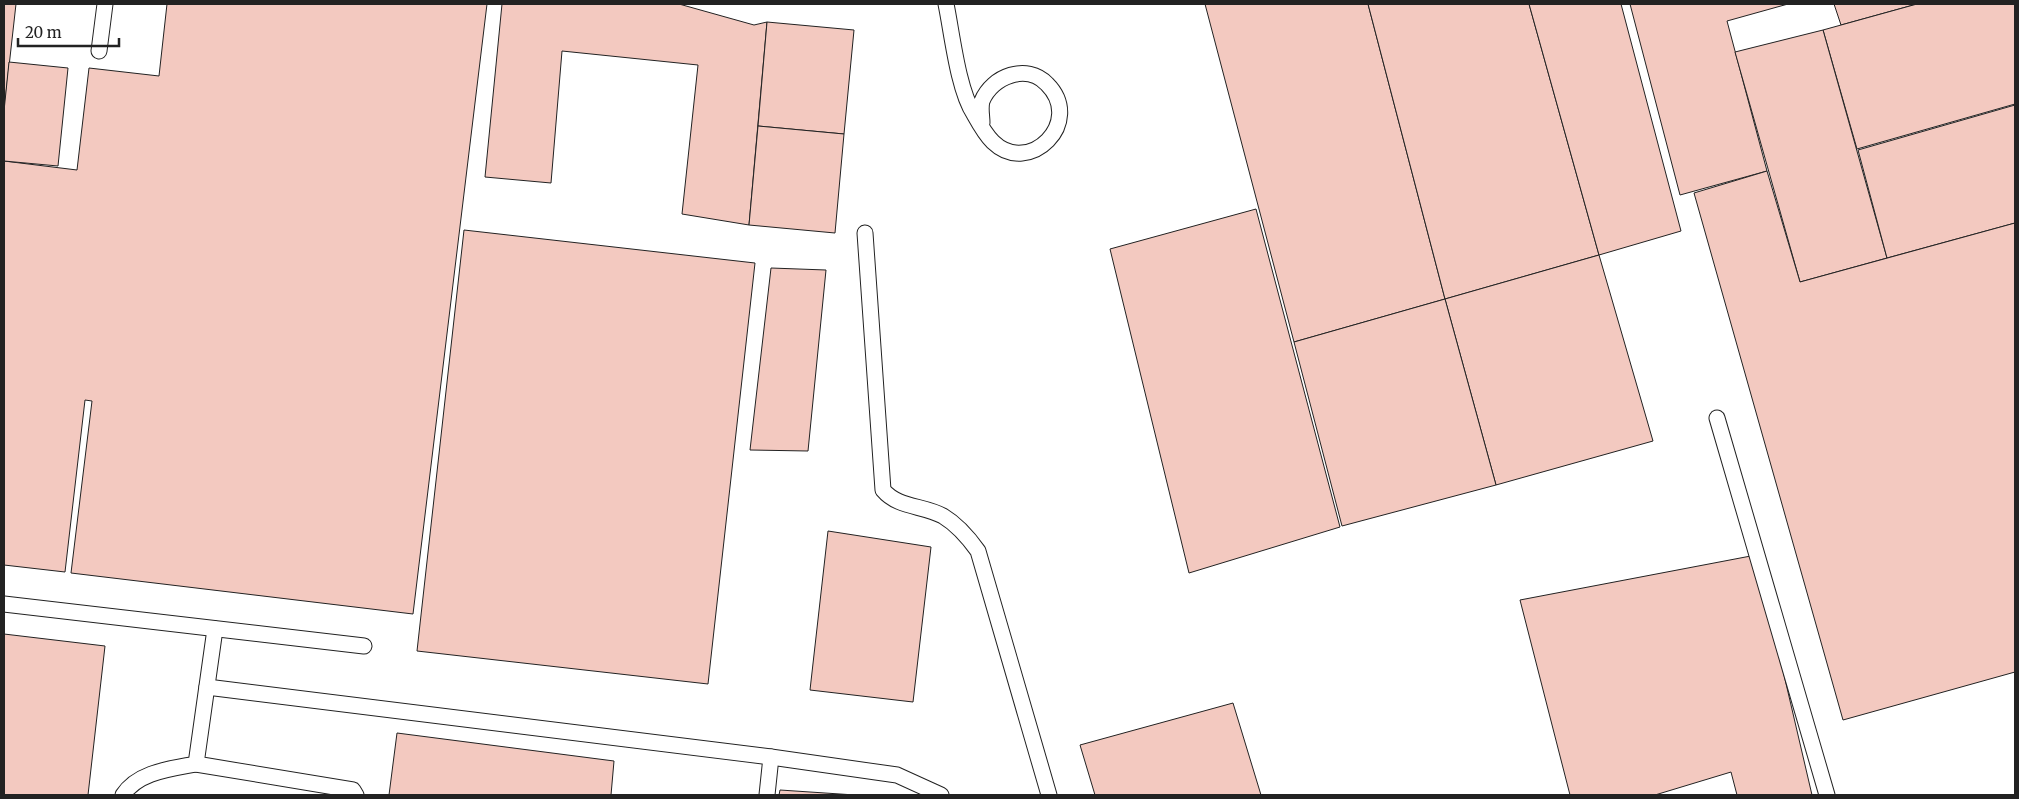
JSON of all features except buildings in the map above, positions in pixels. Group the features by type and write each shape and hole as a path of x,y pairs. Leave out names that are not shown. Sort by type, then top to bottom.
{"lane":[{"path":"100,51 105,4"},
{"path":"946,4 965,93 973,113 994,143 1004,149 1026,152 1037,149 1048,142 1056,132 1059,122 1059,102 1054,91 1045,82 1034,76 1015,74 997,80 986,94 981,104 982,124"},
{"path":"865,233 883,490 890,499 941,515 962,530 978,551 1049,795"},
{"path":"1717,418 1827,795"},
{"path":"4,604 364,646"},
{"path":"196,764 215,629"},
{"path":"208,687 772,757 897,775 940,795"},
{"path":"767,795 772,757"},
{"path":"123,795 130,784 160,770 196,764 353,790 356,795"}]}
